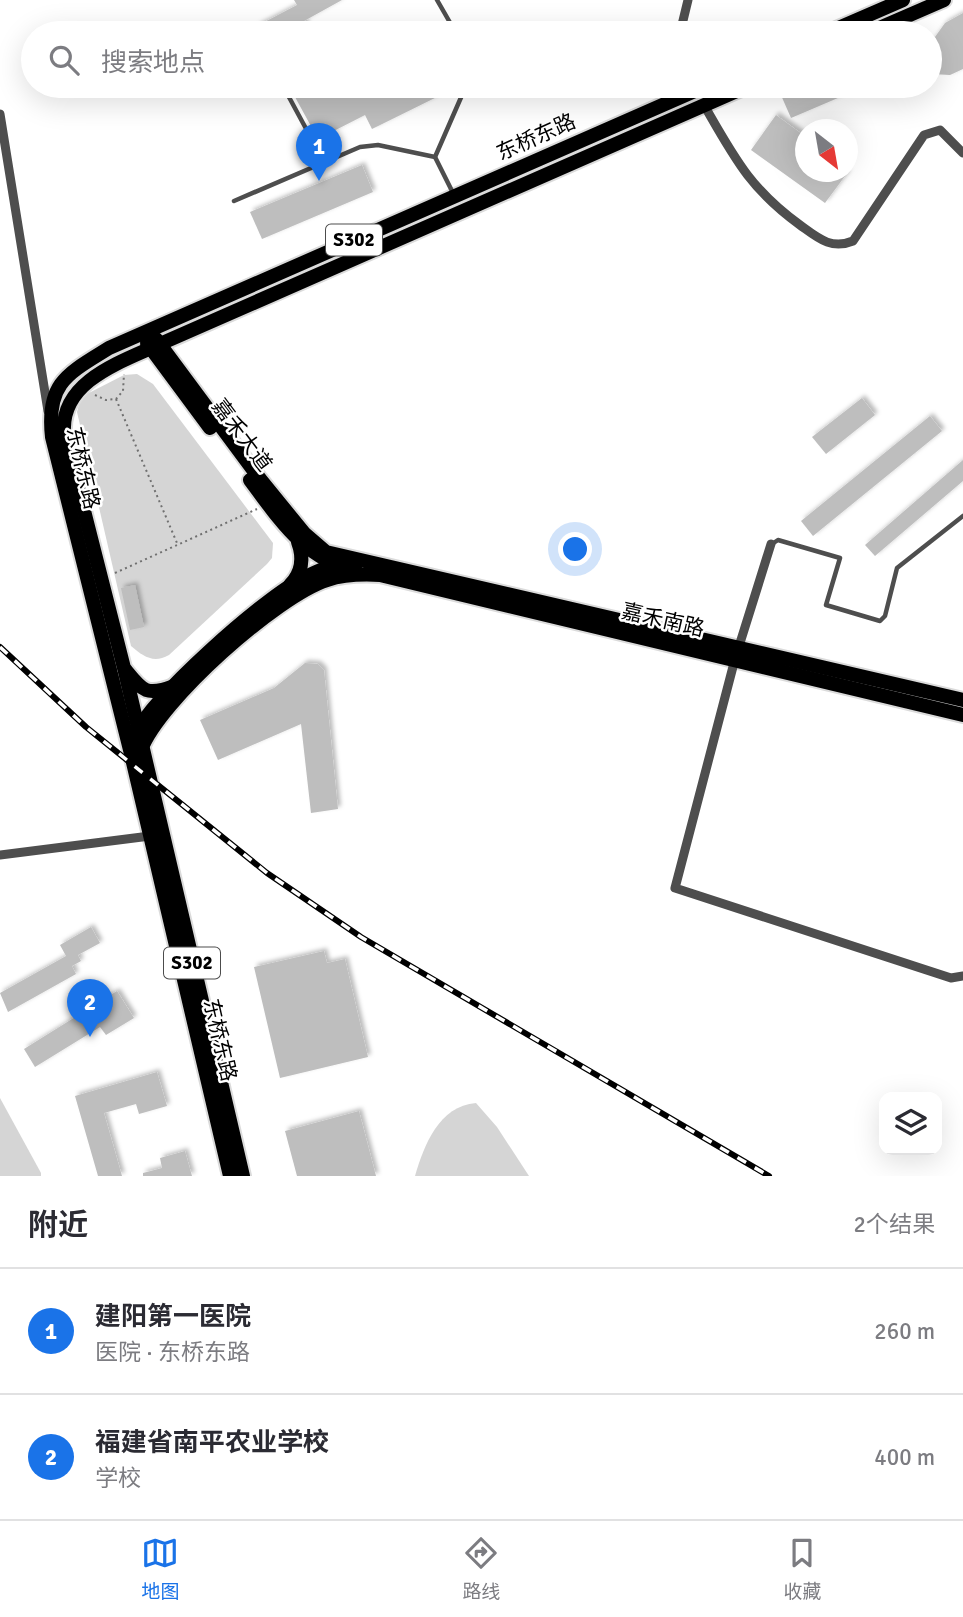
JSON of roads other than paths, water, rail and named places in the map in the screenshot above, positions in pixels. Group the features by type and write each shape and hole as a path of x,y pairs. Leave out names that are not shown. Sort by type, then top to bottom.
{"main road":[{"path":"855,21 903,0"},
{"path":"895,21 944,0"},
{"name":"东桥东路","path":"243,1176 117,670 52,437 51,400 61,383 79,366 145,332 455,196 669,98"},
{"name":"东桥东路","path":"117,670 102,579 64,432 62,414 72,396 88,382 155,346 720,98"},
{"name":"嘉禾大道","path":"145,332 268,504 318,554"},
{"name":"嘉禾大道","path":"155,346 302,539"},
{"path":"292,592 298,577 302,539"},
{"path":"318,554 353,567"},
{"path":"318,554 342,568 378,570"},
{"path":"136,752 132,740 156,705 177,691 292,592 308,576 318,554"},
{"path":"308,576 338,563 353,567"},
{"path":"292,592 353,567"},
{"name":"嘉禾南路","path":"353,567 378,570 737,653 963,700"},
{"name":"嘉禾南路","path":"737,653 963,715"},
{"path":"117,670 147,692 177,691"},
{"path":"117,670 131,694 139,728"},
{"path":"136,752 177,691"},
{"path":"131,694 147,705 156,705"},
{"name":"东桥东路","path":"136,752 150,836 230,1176"}],"street":[{"path":"683,21 688,0"},
{"path":"704,105 745,174 770,204 823,242 834,245 853,241 924,135 940,130 963,153"},
{"path":"0,114 52,437"},
{"path":"771,544 737,653 675,888 951,978 963,976"},
{"path":"0,855 150,836"}],"lane":[{"path":"437,0 449,21"},
{"path":"289,98 324,162"},
{"path":"435,157 461,98"},
{"path":"234,201 359,147 378,145 435,157"},
{"path":"435,157 455,196"},
{"path":"771,544 778,540 840,558 826,605 880,621 885,616 898,568 963,516"}],"railway":[{"path":"0,647 86,727 267,873 361,937 769,1176"}],"place":[{"name":"建阳第一医院","path":"319,181"},
{"name":"福建省南平农业学校","path":"90,1037"}]}
